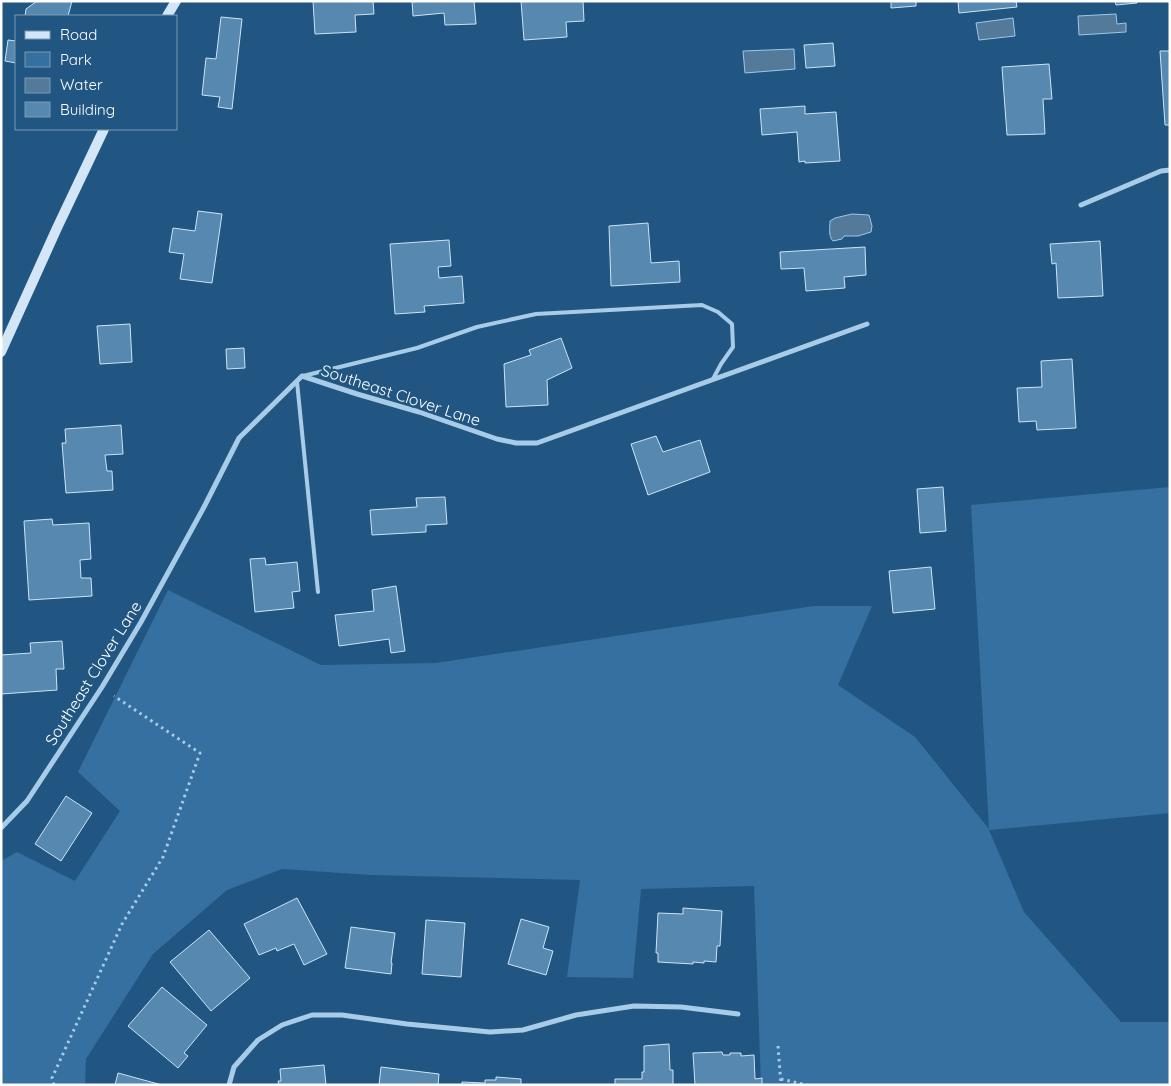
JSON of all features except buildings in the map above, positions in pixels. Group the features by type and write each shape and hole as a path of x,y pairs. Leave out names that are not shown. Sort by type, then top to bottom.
{"main road":[{"path":"168,15 176,1"},
{"path":"1,352 104,130"}],"street":[{"path":"1080,205 1162,171 1170,170"},
{"name":"Southeast Clover Lane","path":"1,828 27,801 102,687 141,622 204,507 239,438 302,376 419,412 497,439 516,443 538,443 866,324"},
{"path":"229,1085 234,1067 258,1040 282,1025 312,1015 342,1015 407,1024 490,1032 523,1030 576,1016 634,1006 681,1007 738,1014"}],"lane":[{"path":"302,376 417,348 477,327 536,314 702,306 718,312 732,324 734,347 721,364 713,380"},
{"path":"296,382 318,592"}],"path":[{"path":"54,1085 52,1078 122,924 163,857 200,753 114,696"},
{"path":"778,1046 781,1085"},
{"path":"780,1079 807,1085"}],"green space":[{"path":"1170,487 1170,813 989,830 1024,912 1121,1022 1170,1022 1170,1085 761,1085 754,886 641,889 633,978 567,977 580,880 371,875 282,869 227,890 153,954 86,1059 85,1085 1,1085 1,861 17,852 75,881 120,811 78,772 168,590 321,665 436,663 814,606 872,606 838,685 915,737 989,829 971,505"}],"water":[{"path":"1116,14 1117,24 1126,23 1126,32 1079,35 1078,16"},
{"path":"1013,18 1015,36 979,40 976,23"},
{"path":"794,49 795,69 745,73 743,51"},
{"path":"852,214 869,215 872,226 871,232 858,236 844,236 842,239 833,241 830,234 830,221"}]}
